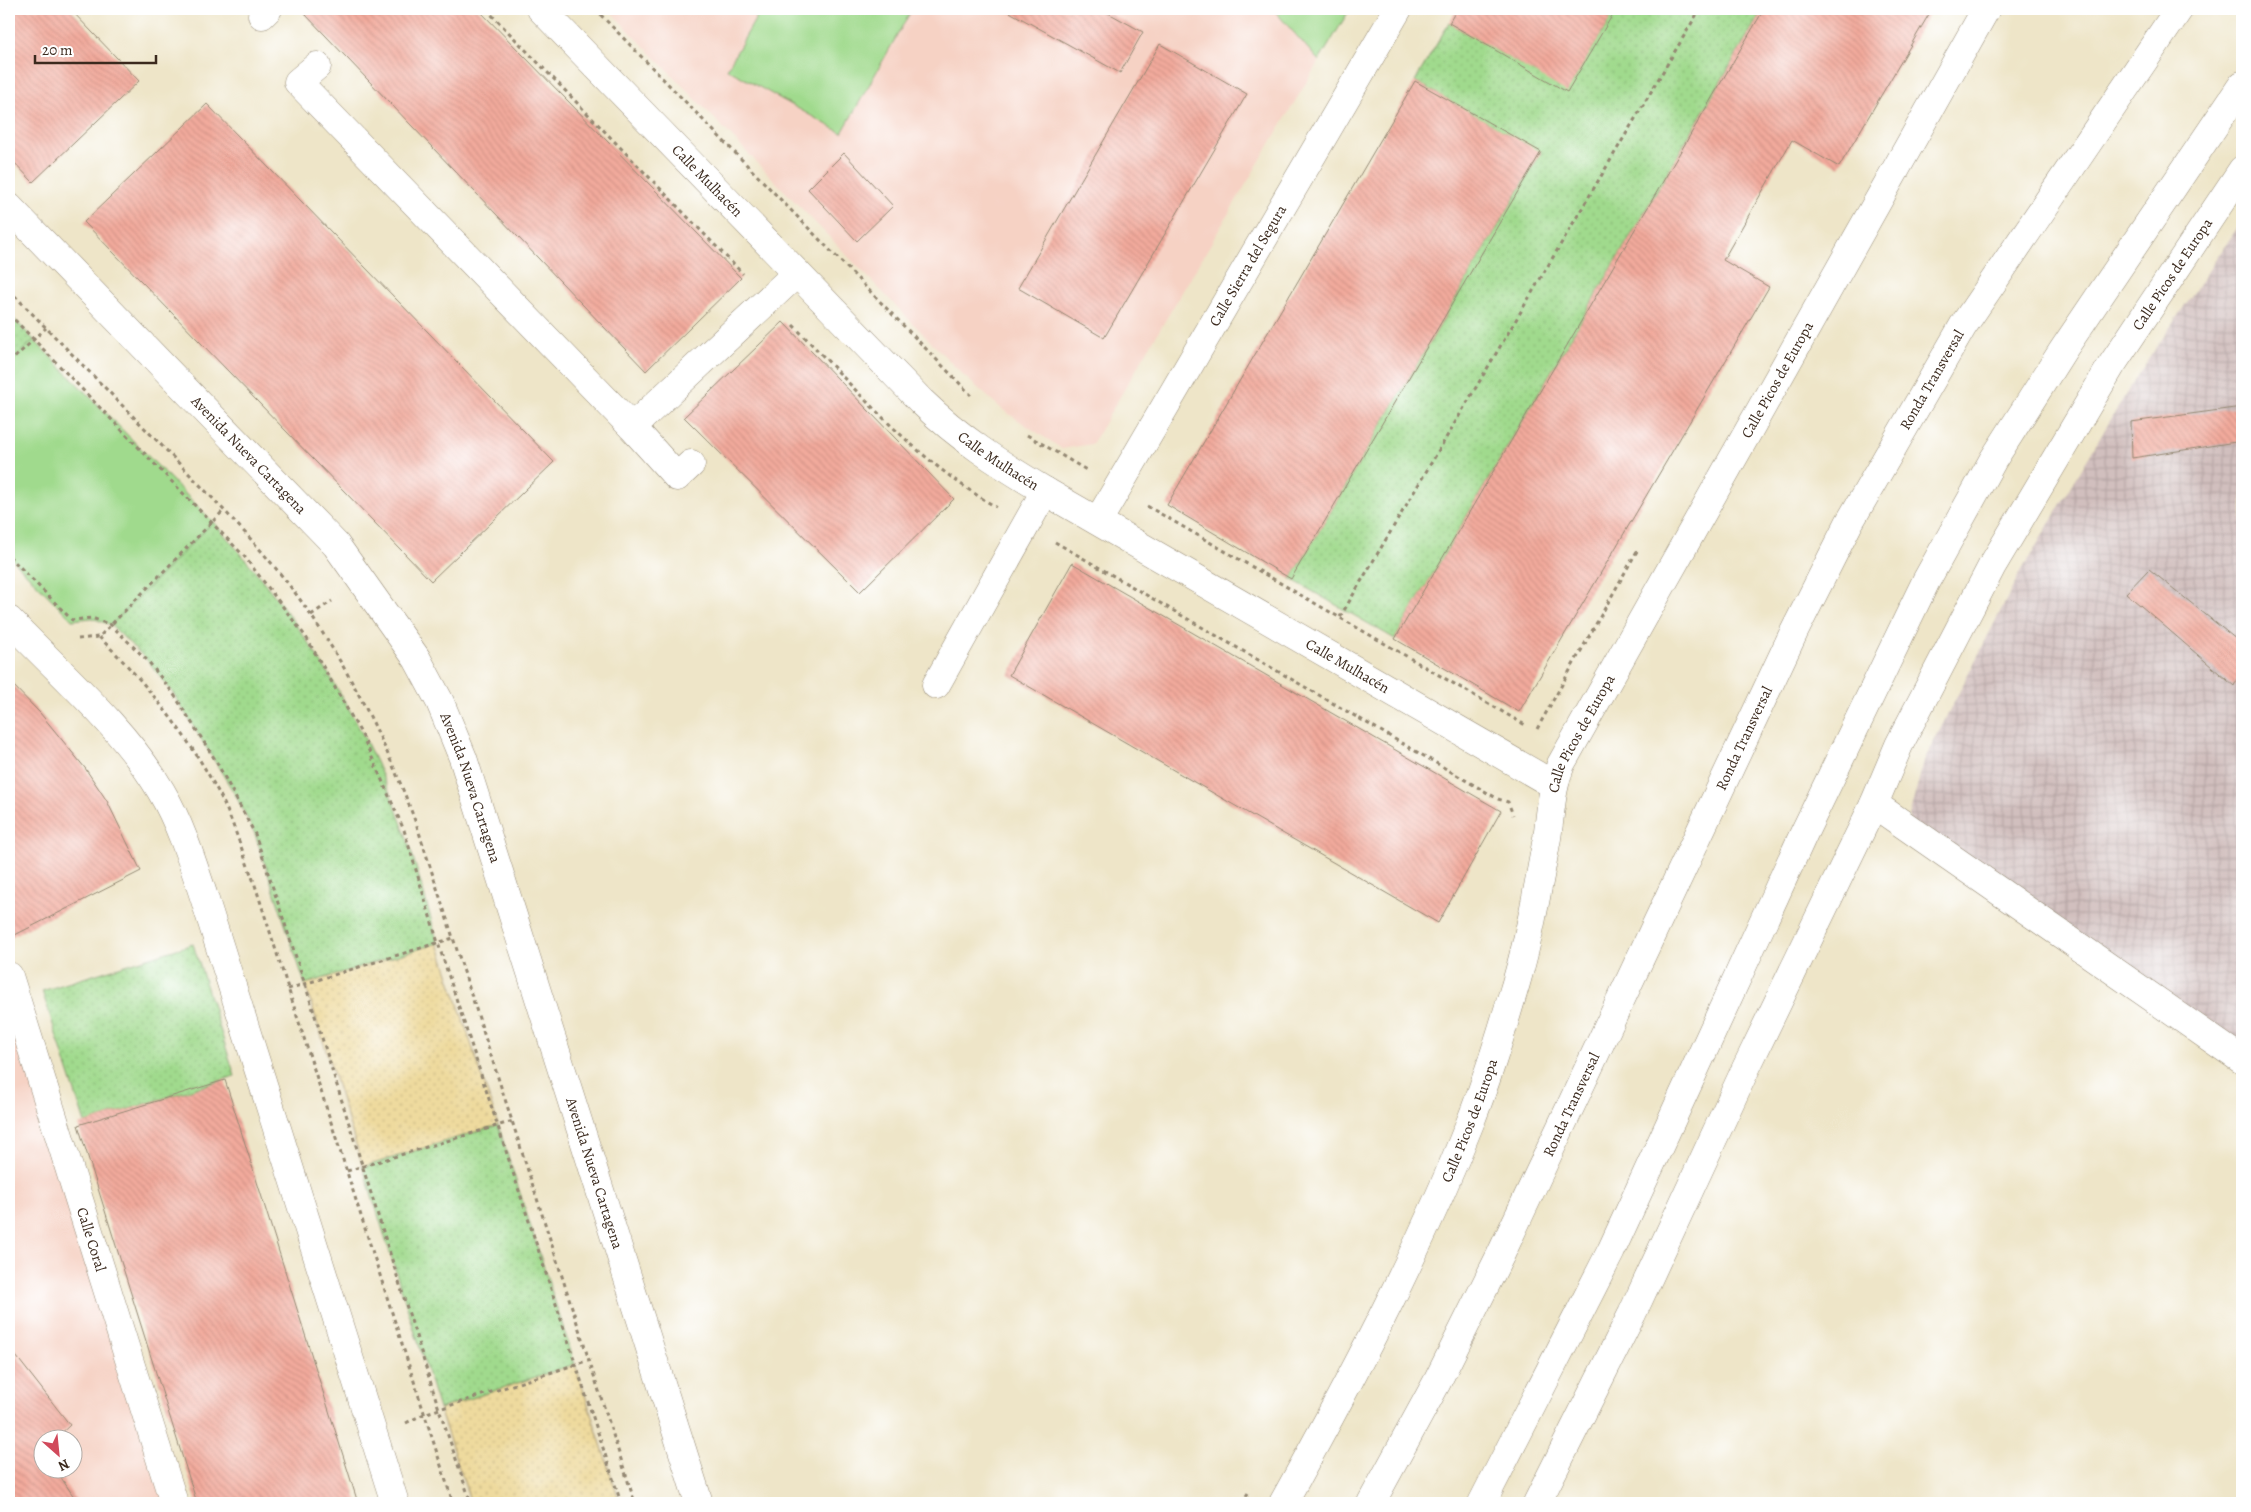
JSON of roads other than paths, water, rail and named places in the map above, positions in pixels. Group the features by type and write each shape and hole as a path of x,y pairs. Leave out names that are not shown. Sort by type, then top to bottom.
{"main road":[{"name":"Calle Mulhacén","path":"541,9 949,427 977,449 1045,491 1554,785"},
{"name":"Calle Sierra del Segura","path":"1098,521 1398,9"},
{"name":"Calle Picos de Europa","path":"1282,1503 1338,1400 1414,1251 1470,1122 1486,1078 1529,934 1549,825 1554,785 1562,764 1581,727 1986,9"},
{"name":"Ronda Transversal","path":"1371,1503 1437,1382 1492,1273 1794,632 1849,523 1963,326 2179,9"},
{"path":"317,66 298,82 632,427 677,477 691,464"},
{"path":"1482,1503 1611,1251 1804,833 1926,581 1993,460 2063,350 2242,85"},
{"name":"Calle Picos de Europa","path":"1537,1503 1632,1314 1746,1068 1874,804 1899,745 1992,566 2111,366 2242,170"},
{"name":"Avenida Nueva Cartagena","path":"9,207 336,545 417,658 440,702 463,758 699,1503"},
{"path":"632,427 797,273"},
{"path":"936,685 1045,491"},
{"path":"9,620 107,722 141,762 161,791 176,820 204,897 395,1503"},
{"path":"1874,804 2242,1060"},
{"name":"Calle Coral","path":"9,976 174,1503"}]}
